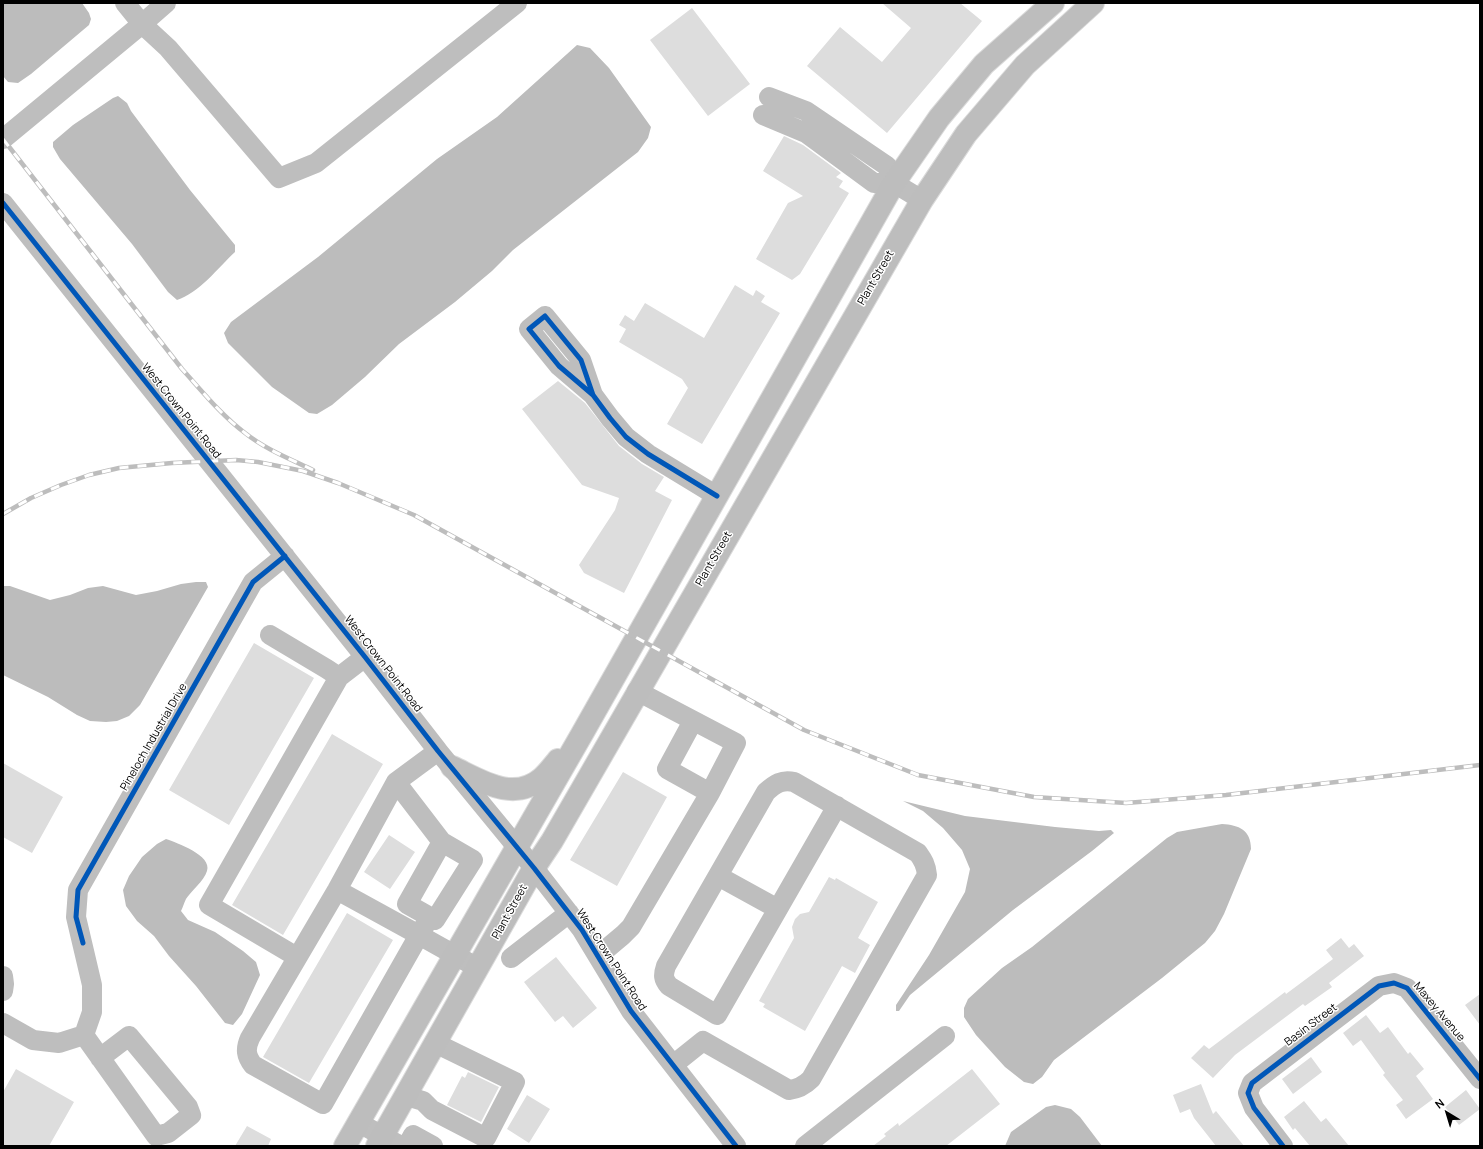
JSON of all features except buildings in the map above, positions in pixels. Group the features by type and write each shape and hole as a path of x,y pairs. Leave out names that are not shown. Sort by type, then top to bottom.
{"main road":[{"path":"345,1146 582,734 894,183 939,118 984,64 1053,3"},
{"name":"Plant Street","path":"387,1143 406,1096 534,868 552,841 724,540 922,200 966,134 1020,71 1093,3"},
{"path":"749,437 746,458 748,471 755,487"},
{"path":"717,496 726,503 728,512 724,540"},
{"path":"445,759 494,786 507,790 519,789 541,779 582,734"}],"street":[{"path":"125,3 142,24 168,48 279,178 316,163 516,3"},
{"path":"3,140 166,3"},
{"path":"766,106 806,111 822,133 848,163 874,183 894,183 922,200"},
{"path":"822,133 859,147 887,166 894,183"},
{"path":"848,163 859,147"},
{"name":"West Crown Point Road","path":"3,203 569,913 582,930 631,1011 736,1146"},
{"path":"593,395 581,360 557,346 529,329 545,316 557,346 559,366 593,395 626,437 648,454 717,496"},
{"name":"Pineloch Industrial Drive","path":"84,1035 92,1012 92,985 76,917 78,890 253,582 285,556"},
{"path":"270,635 339,677"},
{"path":"297,957 209,905 339,677 365,657"},
{"path":"598,956 623,935 631,926 710,793 736,743 637,691"},
{"path":"693,721 667,769 710,793"},
{"path":"430,917 324,1104 253,1065 248,1057 246,1047 250,1038 337,890 396,782 445,759"},
{"path":"703,1041 788,1090 797,1089 805,1085 811,1079 927,875 926,867 918,853 794,782 787,780 772,786 766,792 666,966 663,974 664,981 669,986 718,1015"},
{"path":"396,782 442,842 472,860 435,920 407,904 442,842"},
{"path":"673,1065 703,1041 836,806"},
{"path":"718,876 778,909"},
{"path":"337,890 478,968"},
{"path":"511,958 569,913"},
{"path":"3,976 3,991"},
{"name":"Maxey Avenue","path":"1394,982 1407,988 1480,1078"},
{"name":"Basin Street","path":"1283,1146 1254,1108 1248,1093 1252,1083 1379,986 1394,982"},
{"path":"3,1023 33,1040 59,1043 84,1035 100,1058 156,1136 168,1133 191,1115 188,1107 129,1036 100,1058"},
{"path":"805,1146 945,1036"},
{"path":"406,1096 423,1101 432,1110 486,1138 515,1082 435,1043"},
{"path":"359,1123 387,1143"},
{"path":"407,1146 413,1135 433,1146"}],"shaded area":[{"path":"3,3 82,3 91,19 89,25 31,74 18,83 8,82 3,76"},
{"path":"577,45 590,48 609,68 651,127 648,138 638,152 513,250 492,271 455,302 399,344 365,377 332,405 317,414 309,413 272,387 228,343 224,333 231,322 318,257 437,159 497,117"},
{"path":"118,96 127,103 131,111 190,190 235,245 235,252 201,286 185,297 177,300 168,292 132,244 60,159 53,147 53,142 73,125"},
{"path":"206,582 208,587 140,705 129,716 117,721 90,721 77,715 48,697 3,675 3,586 10,586 50,600 70,595 88,588 103,586 136,595 181,584"},
{"path":"903,801 965,816 1055,827 1099,831 1111,830 1114,833 1013,910 910,995 899,1011 896,1011 896,1005 929,955 965,892 970,869 962,850 943,828 923,811"},
{"path":"1222,824 1239,827 1243,830 1249,837 1251,849 1224,914 1215,931 1205,943 1162,978 1054,1060 1042,1077 1033,1084 1024,1082 1005,1067 976,1035 964,1017 964,1008 968,999 1002,968 1032,947 1167,838 1177,832"},
{"path":"166,839 192,850 204,860 207,865 205,875 186,899 181,911 188,920 215,932 243,951 256,962 260,975 242,1014 233,1025 225,1023 154,936 137,921 126,906 123,890 129,876 142,857 157,844"},
{"path":"1055,1105 1071,1109 1080,1117 1102,1146 1005,1146 1011,1132 1046,1107"}],"railway":[{"path":"3,139 182,369 212,402 236,426 253,439 313,470"},
{"path":"3,514 31,498 61,485 89,475 119,468 172,463 236,460 258,462 303,471 338,483 414,515 804,730 918,775 1034,797 1126,803 1226,795 1480,765"}],"cycle path":[{"path":"3,203 365,657 438,751 534,868 582,930 631,1011 736,1146"},
{"path":"593,395 581,360 545,316 529,329 559,366 593,395 626,437 648,454 717,496"},
{"path":"83,943 76,917 78,890 253,582 285,556"},
{"path":"1283,1146 1254,1108 1248,1093 1252,1083 1379,986 1394,983 1407,988 1480,1079"}]}
